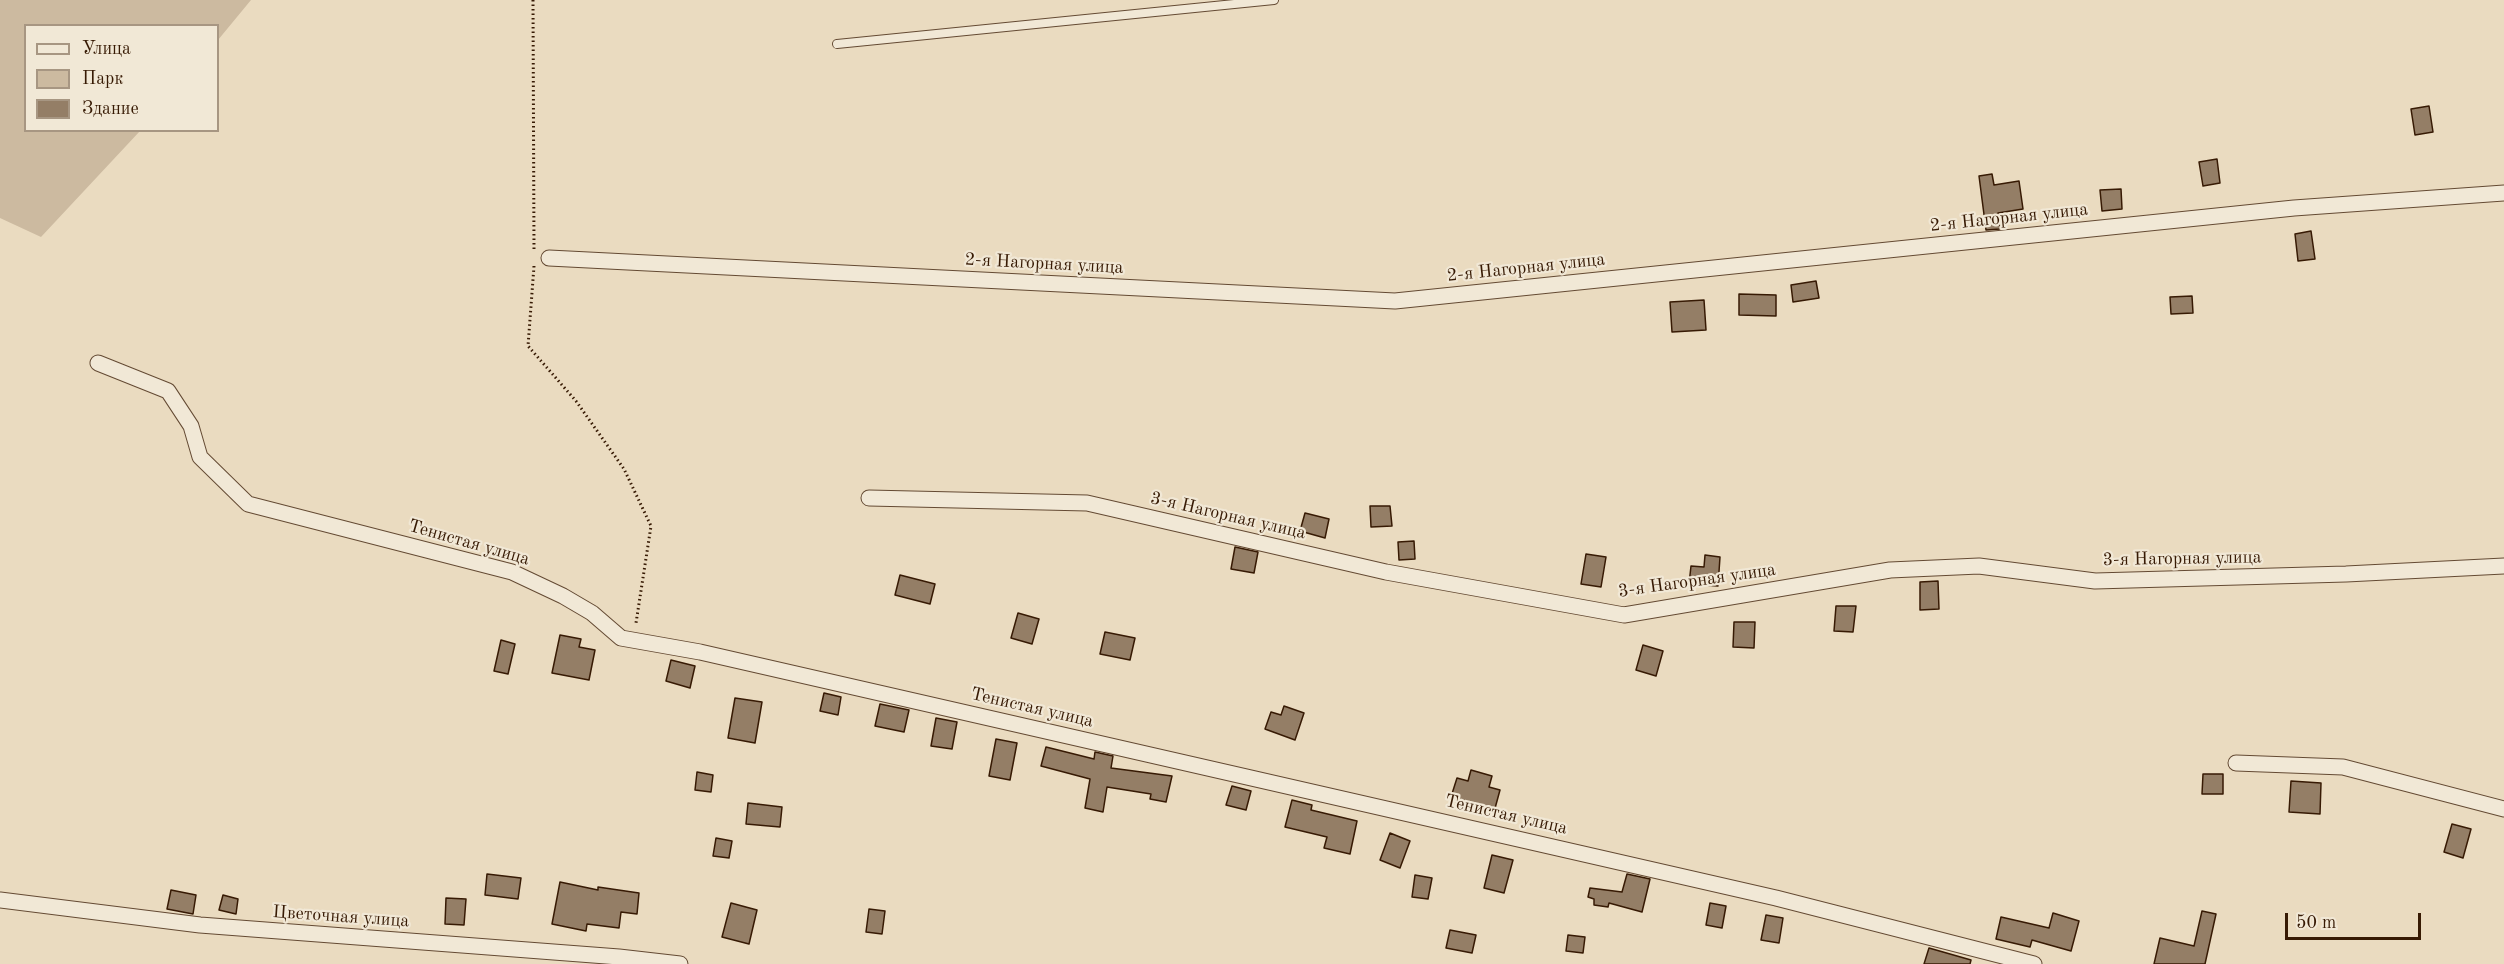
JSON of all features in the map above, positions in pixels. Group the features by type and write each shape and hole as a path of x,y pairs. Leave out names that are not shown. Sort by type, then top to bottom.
{"street":[{"name":"2-я Нагорная улица","path":"541,256 1395,301 2294,208 2504,193"},
{"name":"Тенистая улица","path":"98,363 168,391 191,426 200,457 248,504 512,572 573,602 610,627 621,638 723,658 1217,772 1357,801 1776,898 2034,964"},
{"name":"3-я Нагорная улица","path":"869,498 1088,503 1386,572 1624,615 1890,570 1979,566 2095,581 2346,574 2504,566"},
{"path":"2236,763 2343,767 2504,809"},
{"name":"Цветочная улица","path":"0,900 200,925 619,957 680,964"}],"lane":[{"path":"837,44 1274,0"}],"path":[{"path":"533,0 541,256"},
{"path":"534,265 528,346 576,401 624,469 651,526 633,640"}],"green space":[{"path":"0,0 251,0 219,39 219,24 24,24 24,132 139,132 41,237 0,218"}],"building":[{"path":"2429,106 2433,132 2415,135 2411,109"},
{"path":"2217,159 2220,183 2203,186 2199,162"},
{"path":"1992,174 1994,185 2019,181 2023,209 1998,213 2000,229 1986,230 1979,176"},
{"path":"2121,189 2122,209 2102,211 2100,190"},
{"path":"2311,231 2315,259 2298,261 2295,234"},
{"path":"1816,281 1819,298 1793,302 1791,285"},
{"path":"1739,294 1776,295 1776,316 1739,315"},
{"path":"2192,296 2193,313 2171,314 2170,297"},
{"path":"1704,300 1706,330 1672,332 1670,302"},
{"path":"1370,506 1390,506 1392,526 1371,527"},
{"path":"1305,513 1329,519 1325,538 1300,531"},
{"path":"1414,541 1415,559 1399,560 1398,542"},
{"path":"1235,547 1258,552 1254,573 1231,569"},
{"path":"1586,554 1606,557 1601,587 1581,584"},
{"path":"1705,555 1720,557 1718,586 1689,584 1691,566 1704,567"},
{"path":"900,575 935,584 930,604 895,595"},
{"path":"1938,581 1939,609 1920,610 1920,582"},
{"path":"1836,606 1856,606 1853,632 1834,631"},
{"path":"1018,613 1039,619 1032,644 1011,638"},
{"path":"1734,622 1755,622 1754,648 1733,647"},
{"path":"1105,632 1135,638 1130,660 1100,654"},
{"path":"560,635 581,639 579,647 595,650 589,680 552,673"},
{"path":"501,640 515,644 508,674 494,671"},
{"path":"1643,645 1663,651 1656,676 1636,670"},
{"path":"671,660 695,666 690,688 666,681"},
{"path":"824,693 841,697 838,715 820,711"},
{"path":"735,698 762,702 755,743 728,738"},
{"path":"880,704 909,710 904,732 875,726"},
{"path":"1284,706 1304,713 1295,740 1265,729 1271,712 1281,715"},
{"path":"936,718 957,722 952,749 931,746"},
{"path":"996,739 1017,743 1010,780 989,776"},
{"path":"1046,747 1094,759 1095,752 1113,756 1111,768 1172,776 1166,802 1150,799 1151,794 1107,787 1103,812 1085,808 1090,779 1041,766"},
{"path":"1471,770 1492,776 1489,787 1500,790 1494,812 1450,800 1457,778 1468,781"},
{"path":"697,772 713,775 711,792 695,790"},
{"path":"2203,774 2223,774 2223,794 2202,794"},
{"path":"2291,781 2321,783 2320,814 2289,812"},
{"path":"1232,786 1251,791 1246,810 1226,805"},
{"path":"1292,800 1312,805 1311,810 1357,821 1350,854 1324,848 1327,837 1285,827"},
{"path":"748,803 782,807 780,827 746,824"},
{"path":"2452,824 2471,829 2463,858 2444,852"},
{"path":"1390,833 1410,841 1400,868 1380,860"},
{"path":"716,838 732,841 729,858 713,856"},
{"path":"1492,855 1513,860 1504,893 1484,888"},
{"path":"487,874 521,878 518,899 485,895"},
{"path":"1627,874 1650,879 1642,912 1609,903 1608,907 1594,905 1594,899 1588,897 1590,888 1622,892"},
{"path":"1415,875 1432,878 1428,899 1412,897"},
{"path":"560,882 598,890 598,887 639,893 637,914 621,912 619,928 587,924 586,931 552,924"},
{"path":"171,890 196,895 193,914 167,909"},
{"path":"223,895 238,899 236,914 219,910"},
{"path":"446,898 466,899 464,925 445,924"},
{"path":"731,903 757,910 749,944 722,937"},
{"path":"1710,903 1726,906 1722,928 1706,925"},
{"path":"869,909 885,911 882,934 866,932"},
{"path":"2202,911 2216,914 2205,964 2154,964 2160,938 2194,946"},
{"path":"2053,913 2079,921 2071,951 2032,940 2030,947 1996,939 2001,917 2049,928"},
{"path":"1766,915 1783,918 1779,943 1761,940"},
{"path":"1450,930 1476,935 1472,953 1446,948"},
{"path":"1568,935 1585,937 1583,953 1566,951"},
{"path":"1929,948 1971,960 1970,964 1924,964"}]}
